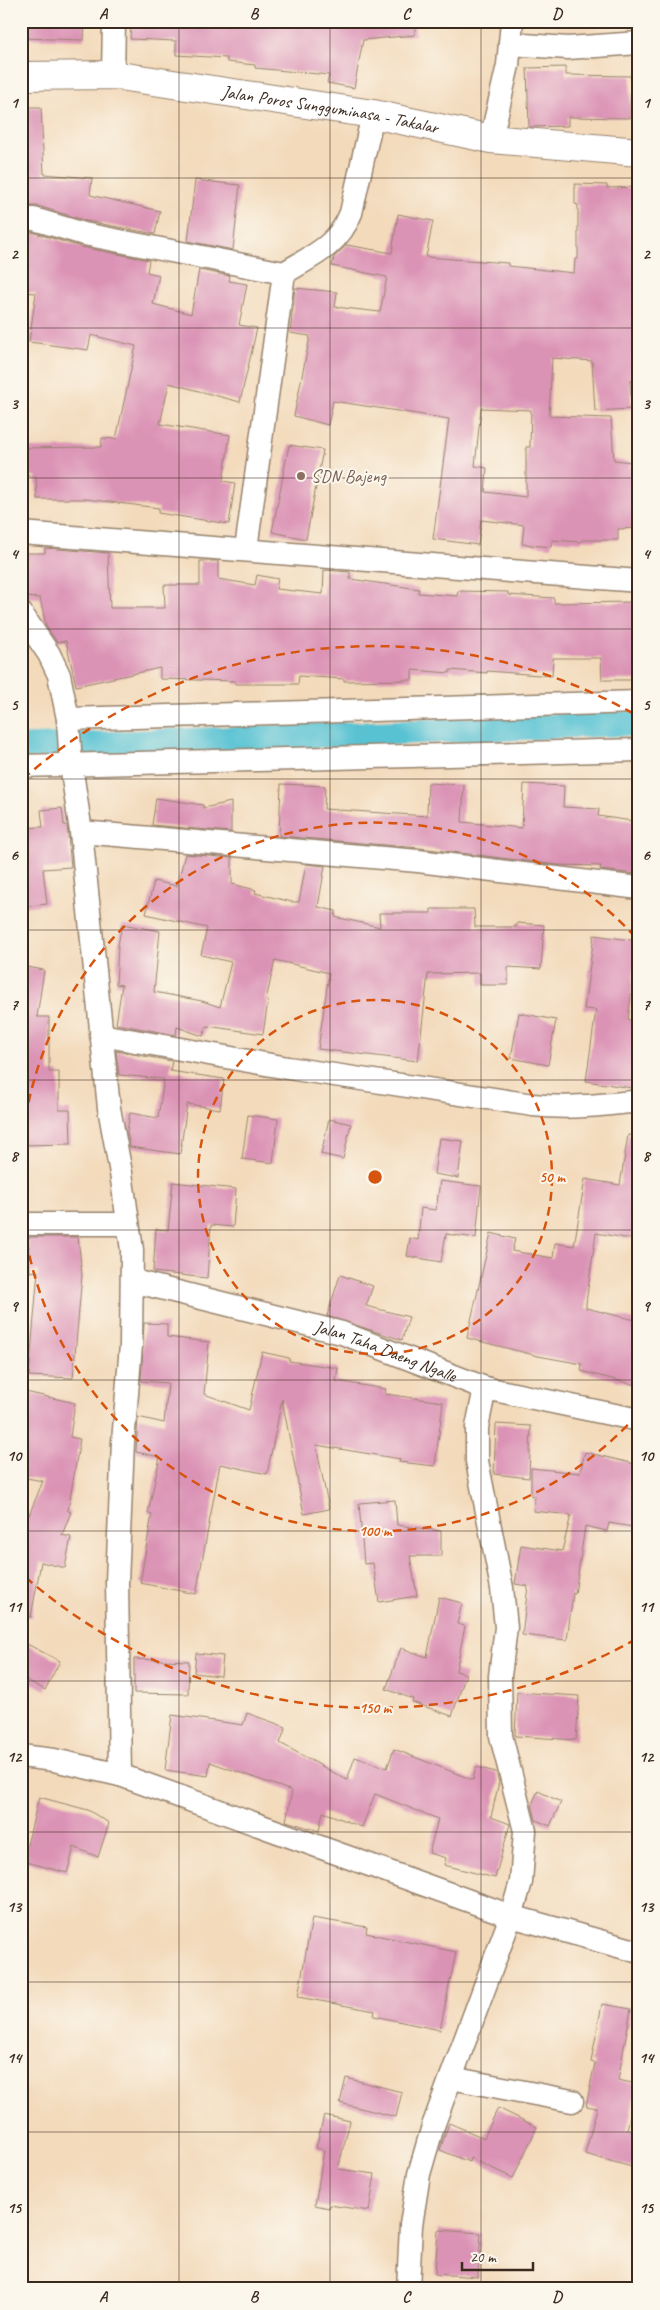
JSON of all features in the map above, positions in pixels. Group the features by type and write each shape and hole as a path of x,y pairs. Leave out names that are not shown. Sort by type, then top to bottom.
{"highway":[{"name":"Jalan Poros Sungguminasa - Takalar","path":"21,76 113,75 373,114 491,139 639,152"}],"street":[{"path":"113,75 114,21"},
{"path":"491,139 508,65 512,21"},
{"path":"510,44 568,48 639,43"},
{"path":"21,219 34,219 84,234 284,274 324,249 337,238 346,226 351,213 373,114"},
{"path":"246,549 284,274"},
{"path":"21,533 639,581"},
{"path":"21,613 49,654 59,674 69,723 71,761 81,832 109,1108 128,1224 133,1281 117,1582 120,1775"},
{"path":"69,723 639,702"},
{"path":"21,766 71,761 639,750"},
{"path":"81,832 418,861 639,888"},
{"path":"101,1035 327,1074 533,1105 585,1108 639,1101"},
{"path":"21,1224 128,1224"},
{"name":"Jalan Taha Daeng Ngalle","path":"133,1281 342,1333 485,1388 639,1420"},
{"path":"408,2289 411,2225 419,2174 451,2078 511,1916 521,1882 525,1831 501,1736 500,1676 506,1627 502,1588 477,1460 477,1427 485,1388"},
{"path":"21,1756 54,1760 120,1775 511,1916 639,1952"},
{"path":"451,2078 572,2101"}],"building":[{"path":"21,21 85,21 84,40 21,38"},
{"path":"131,21 415,21 415,35 363,40 354,88 327,83 329,75 255,68 255,65 227,62 227,58 176,55 176,41 130,39"},
{"path":"566,67 566,75 631,76 630,118 568,117 568,126 529,127 527,68"},
{"path":"21,107 41,107 44,174 92,178 90,195 160,211 155,234 87,221 38,206 21,206"},
{"path":"195,180 240,185 233,250 188,241"},
{"path":"575,184 607,185 607,188 639,187 639,381 630,381 632,409 595,411 592,361 552,358 549,416 611,418 614,460 631,462 630,468 639,467 639,528 618,529 618,540 582,540 581,542 552,540 551,547 522,544 524,525 481,520 478,545 433,539 449,419 333,401 328,425 294,416 310,336 290,333 295,288 337,292 335,307 380,312 387,277 332,266 334,257 347,245 392,253 398,214 433,221 426,257 508,263 508,266 574,273 575,259 578,259 578,205 575,204","holes":["481,408 531,410 530,447 526,447 526,497 485,492 487,468 475,466"]},
{"path":"21,232 32,232 81,247 149,260 147,272 159,275 153,304 191,314 199,270 230,276 229,281 247,284 239,325 257,328 240,402 169,383 160,424 230,435 223,481 235,483 229,524 158,513 159,508 85,499 37,499 36,476 21,476 21,448 101,447 102,438 116,439 136,346 91,335 88,350 29,342 36,293 21,292"},
{"path":"289,445 323,450 306,539 272,532"},
{"path":"45,548 108,553 110,608 165,608 164,585 200,585 200,561 218,561 218,579 255,585 257,575 278,579 276,589 323,594 324,570 350,572 350,579 419,589 418,593 457,596 458,591 508,592 508,595 554,598 554,603 639,602 639,680 602,680 601,658 553,658 552,676 487,671 487,673 450,670 450,673 412,670 412,680 344,681 344,679 299,676 298,684 235,684 235,681 160,679 160,668 76,686 66,641 57,642 46,626 40,598 21,597 21,553 45,553"},
{"path":"428,783 464,785 462,822 522,828 524,784 564,786 563,807 599,809 598,816 639,822 639,857 636,874 600,870 601,866 558,865 420,848 279,836 281,784 325,786 324,809 427,816"},
{"path":"156,798 203,805 203,808 231,802 231,832 152,825"},
{"path":"62,808 64,825 67,825 71,867 43,869 47,904 21,907 21,828 43,827 41,810"},
{"path":"185,854 232,858 232,884 256,890 255,893 292,902 299,902 306,864 325,866 318,907 336,911 335,917 380,927 379,913 431,913 431,909 474,909 475,927 516,927 517,923 544,925 541,969 508,967 508,985 480,985 480,973 428,974 418,1061 318,1049 329,973 275,960 266,1000 268,1001 263,1034 207,1026 203,1036 177,1027 176,1035 116,1024 122,985 116,984 118,945 122,924 160,931 154,992 202,1001 220,1007 231,962 201,955 207,928 146,914 154,881 177,886"},
{"path":"594,935 638,941 628,1020 639,1021 639,1040 632,1088 586,1081 596,1010 584,1009"},
{"path":"21,966 44,970 37,1017 49,1017 49,1072 59,1072 59,1110 70,1110 71,1144 21,1145"},
{"path":"519,1013 556,1020 548,1065 511,1058"},
{"path":"116,1051 172,1061 170,1071 224,1079 220,1109 187,1104 180,1154 130,1147 127,1132 130,1113 158,1118 164,1079 119,1075"},
{"path":"248,1115 278,1119 273,1163 242,1159"},
{"path":"329,1119 351,1124 343,1159 321,1154"},
{"path":"628,1135 639,1136 639,1188 631,1239 596,1233 586,1308 639,1321 639,1386 581,1371 582,1364 538,1356 467,1338 491,1233 515,1239 512,1251 553,1258 555,1243 574,1246 585,1179 620,1185"},
{"path":"439,1138 463,1141 458,1178 434,1174"},
{"path":"440,1181 481,1186 476,1238 446,1234 441,1262 407,1256 410,1238 418,1240 421,1208 436,1210"},
{"path":"173,1182 236,1189 233,1227 211,1225 207,1278 153,1272 156,1229 168,1230"},
{"path":"28,1237 78,1237 82,1275 73,1378 29,1376 38,1271 30,1272"},
{"path":"340,1275 373,1286 366,1306 409,1317 402,1340 327,1316"},
{"path":"144,1323 167,1324 167,1337 209,1342 204,1394 249,1410 262,1352 289,1358 289,1361 338,1368 336,1381 386,1389 385,1394 443,1402 435,1466 399,1462 400,1459 316,1445 329,1509 304,1514 282,1399 267,1474 220,1464 196,1594 140,1583 152,1514 148,1513 160,1457 136,1452 138,1417 164,1423 168,1383 141,1381"},
{"path":"21,1391 75,1403 70,1437 80,1439 68,1511 71,1512 62,1535 71,1537 65,1568 41,1562 31,1617 21,1616 21,1514 29,1515 43,1481 21,1477"},
{"path":"496,1424 531,1426 529,1478 494,1474"},
{"path":"585,1452 639,1465 639,1528 609,1523 607,1531 585,1526 567,1640 522,1635 528,1586 515,1584 521,1545 562,1551 571,1515 533,1511 535,1496 531,1496 531,1468 580,1473"},
{"path":"395,1500 397,1525 441,1531 441,1556 410,1556 417,1596 379,1602 373,1563 364,1564 359,1503"},
{"path":"439,1597 462,1603 457,1624 465,1626 456,1671 466,1674 452,1716 412,1702 413,1699 386,1689 401,1648 427,1657"},
{"path":"21,1641 60,1661 45,1690 21,1677"},
{"path":"196,1653 223,1656 221,1676 194,1673"},
{"path":"134,1659 189,1661 188,1694 134,1693"},
{"path":"517,1692 579,1696 576,1740 515,1736"},
{"path":"247,1713 286,1727 280,1743 347,1780 355,1757 387,1768 394,1749 473,1780 476,1767 496,1772 499,1782 491,1817 510,1824 495,1878 444,1865 446,1858 429,1853 438,1819 375,1794 362,1827 323,1812 319,1831 286,1821 292,1791 210,1762 208,1776 165,1770 172,1715 243,1725"},
{"path":"538,1791 561,1802 550,1826 536,1820 532,1804"},
{"path":"39,1797 88,1810 109,1823 98,1857 74,1847 67,1873 23,1861"},
{"path":"312,1918 367,1927 366,1933 456,1952 440,2030 374,2016 375,2011 298,1997"},
{"path":"602,2004 631,2009 618,2080 637,2084 627,2130 639,2133 639,2169 585,2154 597,2108 586,2106 595,2063 591,2062"},
{"path":"346,2078 402,2092 396,2117 340,2103"},
{"path":"498,2108 537,2127 513,2178 470,2158 469,2162 440,2150 449,2123 484,2138"},
{"path":"324,2115 350,2121 338,2169 375,2174 369,2211 330,2205 329,2208 315,2205 324,2150 316,2148"},
{"path":"438,2230 481,2233 478,2277 435,2274"}],"waterway":[{"path":"21,747 639,723"}],"place":[{"name":"SDN Bajeng","path":"301,476"}]}
